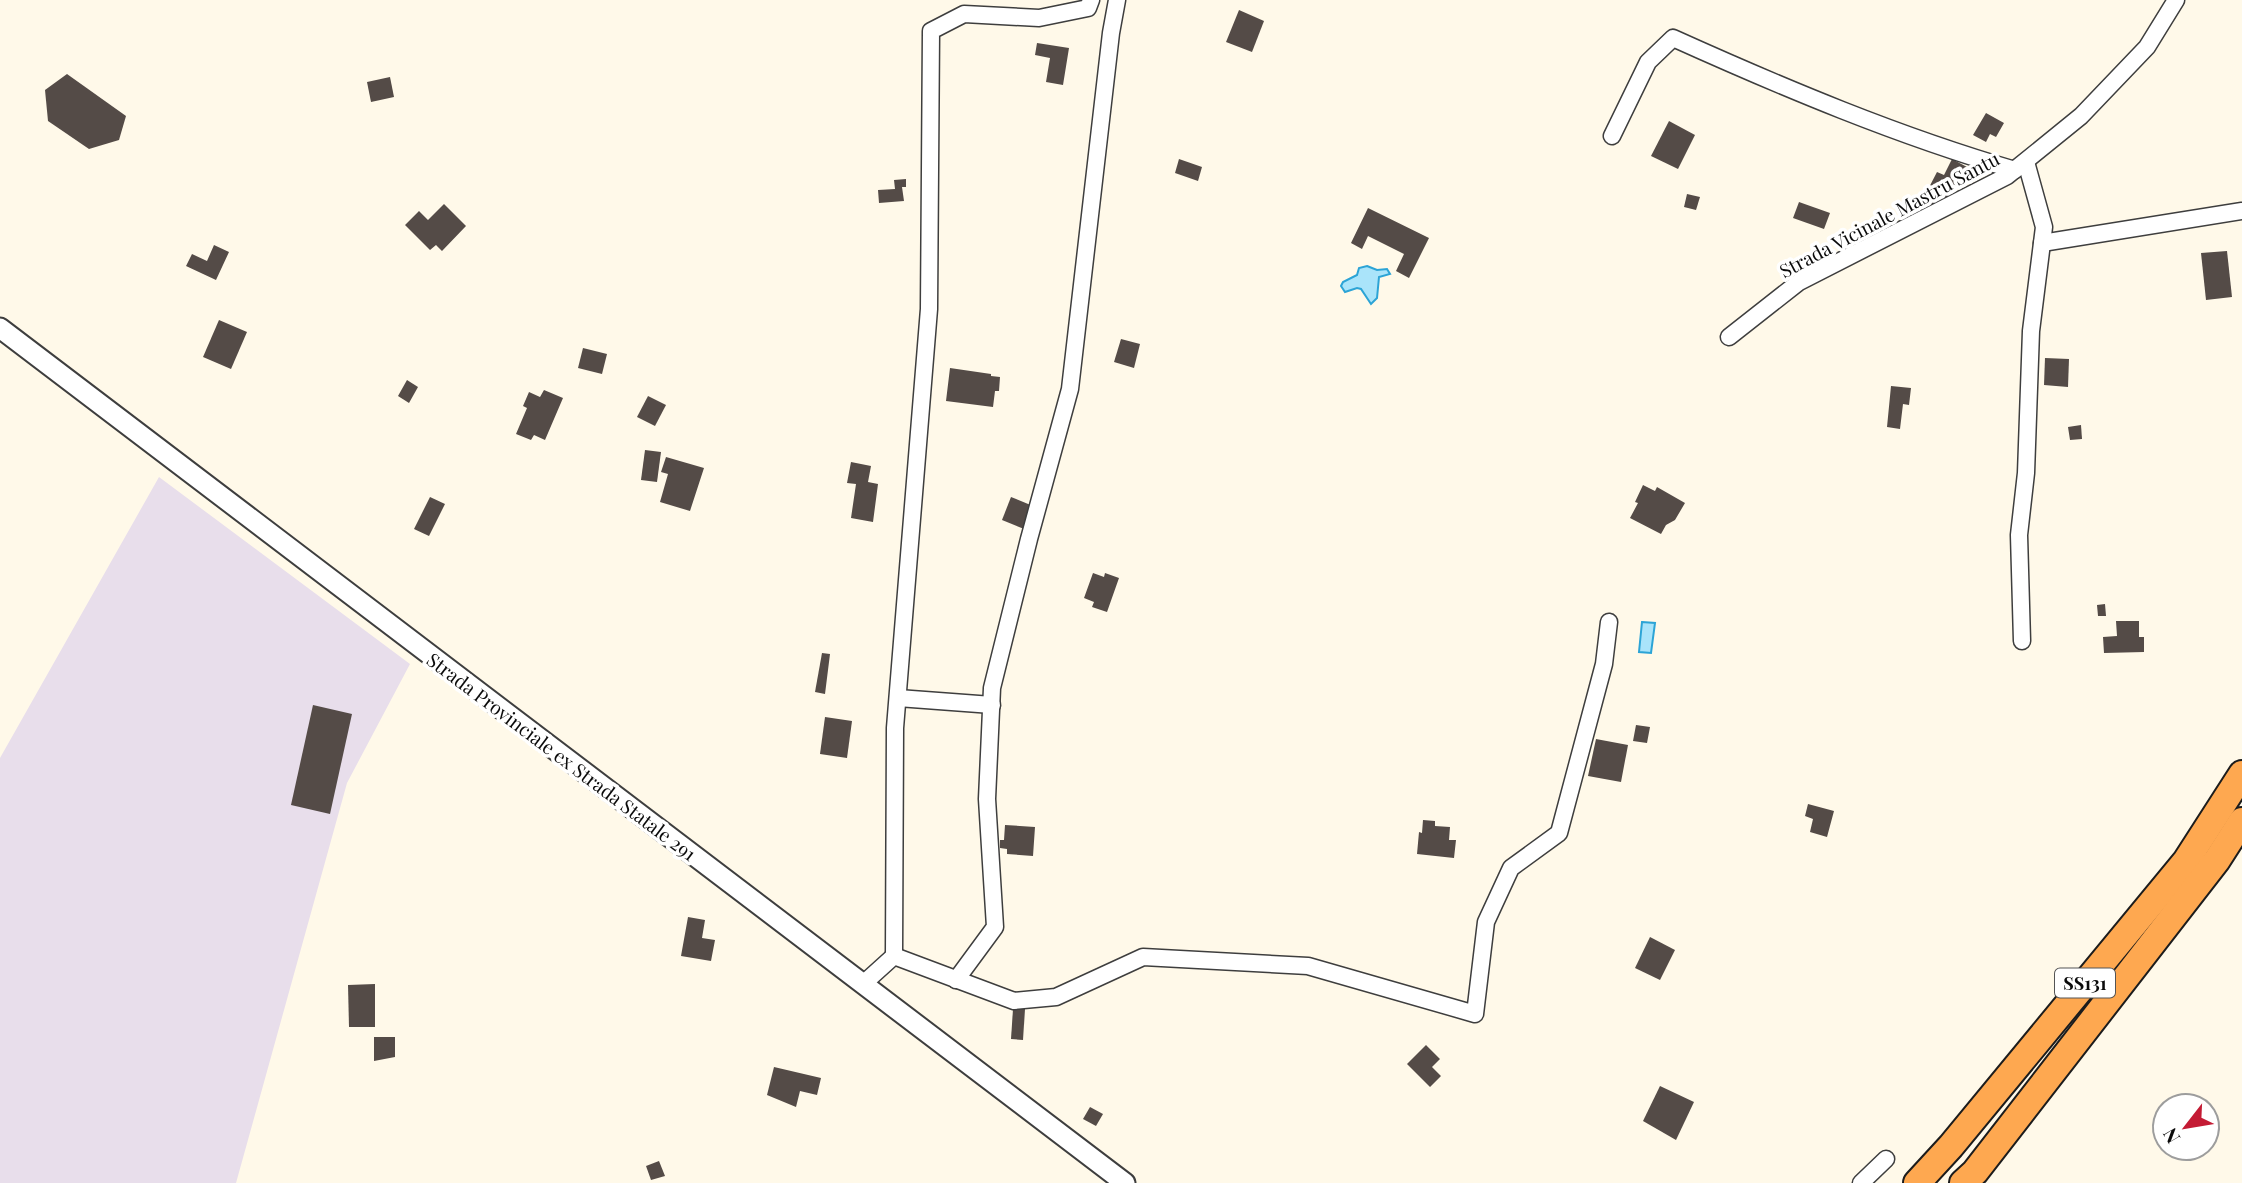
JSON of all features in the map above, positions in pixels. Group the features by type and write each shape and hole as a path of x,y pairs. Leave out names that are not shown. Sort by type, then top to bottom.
{"highway":[{"name":"SS131","path":"1917,1183 1951,1146 2186,861 2242,774"},
{"name":"SS131","path":"1963,1183 1975,1172 2217,860 2242,821"}],"street":[{"path":"863,984 894,956 895,728 929,309 931,31 964,14 1039,18 1088,8 1091,0"},
{"path":"956,980 995,927 987,799 992,688 1070,389 1117,0"},
{"name":"Strada Vicinale Mastru Santu","path":"1729,337 1798,282 2007,177 2081,116 2147,47 2176,0"},
{"path":"1612,136 1648,62 1673,38 1781,86 1968,156 2021,166 2044,227 2031,331 2026,473 2019,535 2022,640"},
{"path":"2042,243 2242,211"},
{"name":"Strada Provinciale ex Strada Statale 291","path":"0,328 1125,1183"},
{"path":"894,956 1014,1001 1056,997 1143,957 1308,966 1475,1014 1486,922 1511,868 1559,833 1604,664 1609,622"},
{"path":"898,698 992,705"},
{"path":"1861,1183 1886,1159"}],"shaded area":[{"path":"159,477 410,664 347,783 236,1183 0,1183 0,758"}],"water":[{"path":"1367,266 1377,270 1387,269 1390,274 1379,277 1377,298 1371,304 1361,289 1345,292 1341,286 1343,282 1357,275 1359,268"},
{"path":"1642,622 1655,623 1651,653 1639,652"}],"building":[{"path":"1239,10 1264,21 1252,52 1226,42"},
{"path":"1037,43 1069,48 1063,85 1046,82 1050,58 1035,55"},
{"path":"67,74 126,116 119,140 89,149 48,121 45,90"},
{"path":"390,77 394,97 371,102 367,82"},
{"path":"1986,113 2004,123 1996,137 1990,134 1986,142 1973,135"},
{"path":"1669,121 1695,135 1678,169 1651,156"},
{"path":"1179,159 1202,167 1198,181 1175,173"},
{"path":"1952,159 1967,167 1948,201 1935,206 1923,199 1937,172 1944,175"},
{"path":"906,179 906,187 902,187 904,201 879,203 878,190 895,189 894,180"},
{"path":"1687,194 1700,197 1696,210 1684,207"},
{"path":"1799,202 1830,213 1824,229 1793,218"},
{"path":"444,204 466,226 442,251 436,245 430,250 405,225 419,211 428,220"},
{"path":"1368,208 1429,238 1409,278 1396,271 1404,254 1368,236 1362,249 1351,243"},
{"path":"214,245 229,252 216,280 186,266 192,254 207,261"},
{"path":"2227,251 2232,297 2206,300 2201,253"},
{"path":"219,320 247,332 231,369 203,357"},
{"path":"1121,339 1140,344 1134,368 1114,362"},
{"path":"583,348 607,354 602,374 578,368"},
{"path":"2045,358 2069,359 2068,387 2044,385"},
{"path":"950,368 1000,377 999,391 995,391 993,407 946,401"},
{"path":"407,380 418,387 409,403 398,396"},
{"path":"1891,386 1911,388 1909,405 1903,404 1900,429 1887,427"},
{"path":"544,390 563,398 545,440 534,435 531,440 516,434 527,408 523,406 529,392 540,397"},
{"path":"648,396 666,405 655,426 637,417"},
{"path":"2081,425 2082,439 2070,440 2068,427"},
{"path":"645,450 661,452 657,482 641,480"},
{"path":"666,457 704,468 690,511 660,502 668,474 661,472"},
{"path":"851,462 871,466 868,482 878,484 873,522 851,518 856,484 847,483"},
{"path":"1643,485 1655,491 1657,487 1685,503 1675,520 1666,525 1661,534 1630,518"},
{"path":"430,497 445,504 429,536 414,529"},
{"path":"1011,497 1033,506 1024,529 1002,520"},
{"path":"1093,573 1104,577 1105,573 1119,578 1107,612 1092,607 1094,602 1084,598"},
{"path":"2105,604 2106,616 2098,616 2097,605"},
{"path":"2116,621 2139,621 2139,637 2144,637 2144,652 2104,653 2103,637 2117,636"},
{"path":"822,653 830,654 825,694 815,692"},
{"path":"313,705 352,714 330,814 291,805"},
{"path":"825,717 852,721 847,758 820,754"},
{"path":"1636,725 1650,727 1647,743 1633,741"},
{"path":"1596,739 1628,745 1621,782 1588,776"},
{"path":"1808,804 1834,811 1827,837 1810,832 1813,819 1805,816"},
{"path":"1423,820 1435,821 1435,826 1450,827 1449,840 1456,840 1454,858 1417,854"},
{"path":"1005,825 1035,827 1033,856 1007,854 1007,849 1000,848 1000,840 1004,840"},
{"path":"688,917 705,920 702,938 715,940 711,961 681,956"},
{"path":"1650,937 1675,950 1660,980 1635,968"},
{"path":"375,984 375,1027 349,1027 348,985"},
{"path":"1013,1009 1025,1009 1023,1040 1011,1039"},
{"path":"374,1037 395,1037 395,1057 374,1061"},
{"path":"1426,1045 1440,1059 1432,1067 1441,1076 1430,1087 1407,1064"},
{"path":"774,1067 821,1078 817,1095 800,1091 796,1107 767,1095"},
{"path":"1660,1086 1694,1102 1676,1140 1643,1121"},
{"path":"1090,1107 1103,1114 1096,1126 1083,1119"},
{"path":"659,1161 665,1176 651,1180 646,1166"}]}
